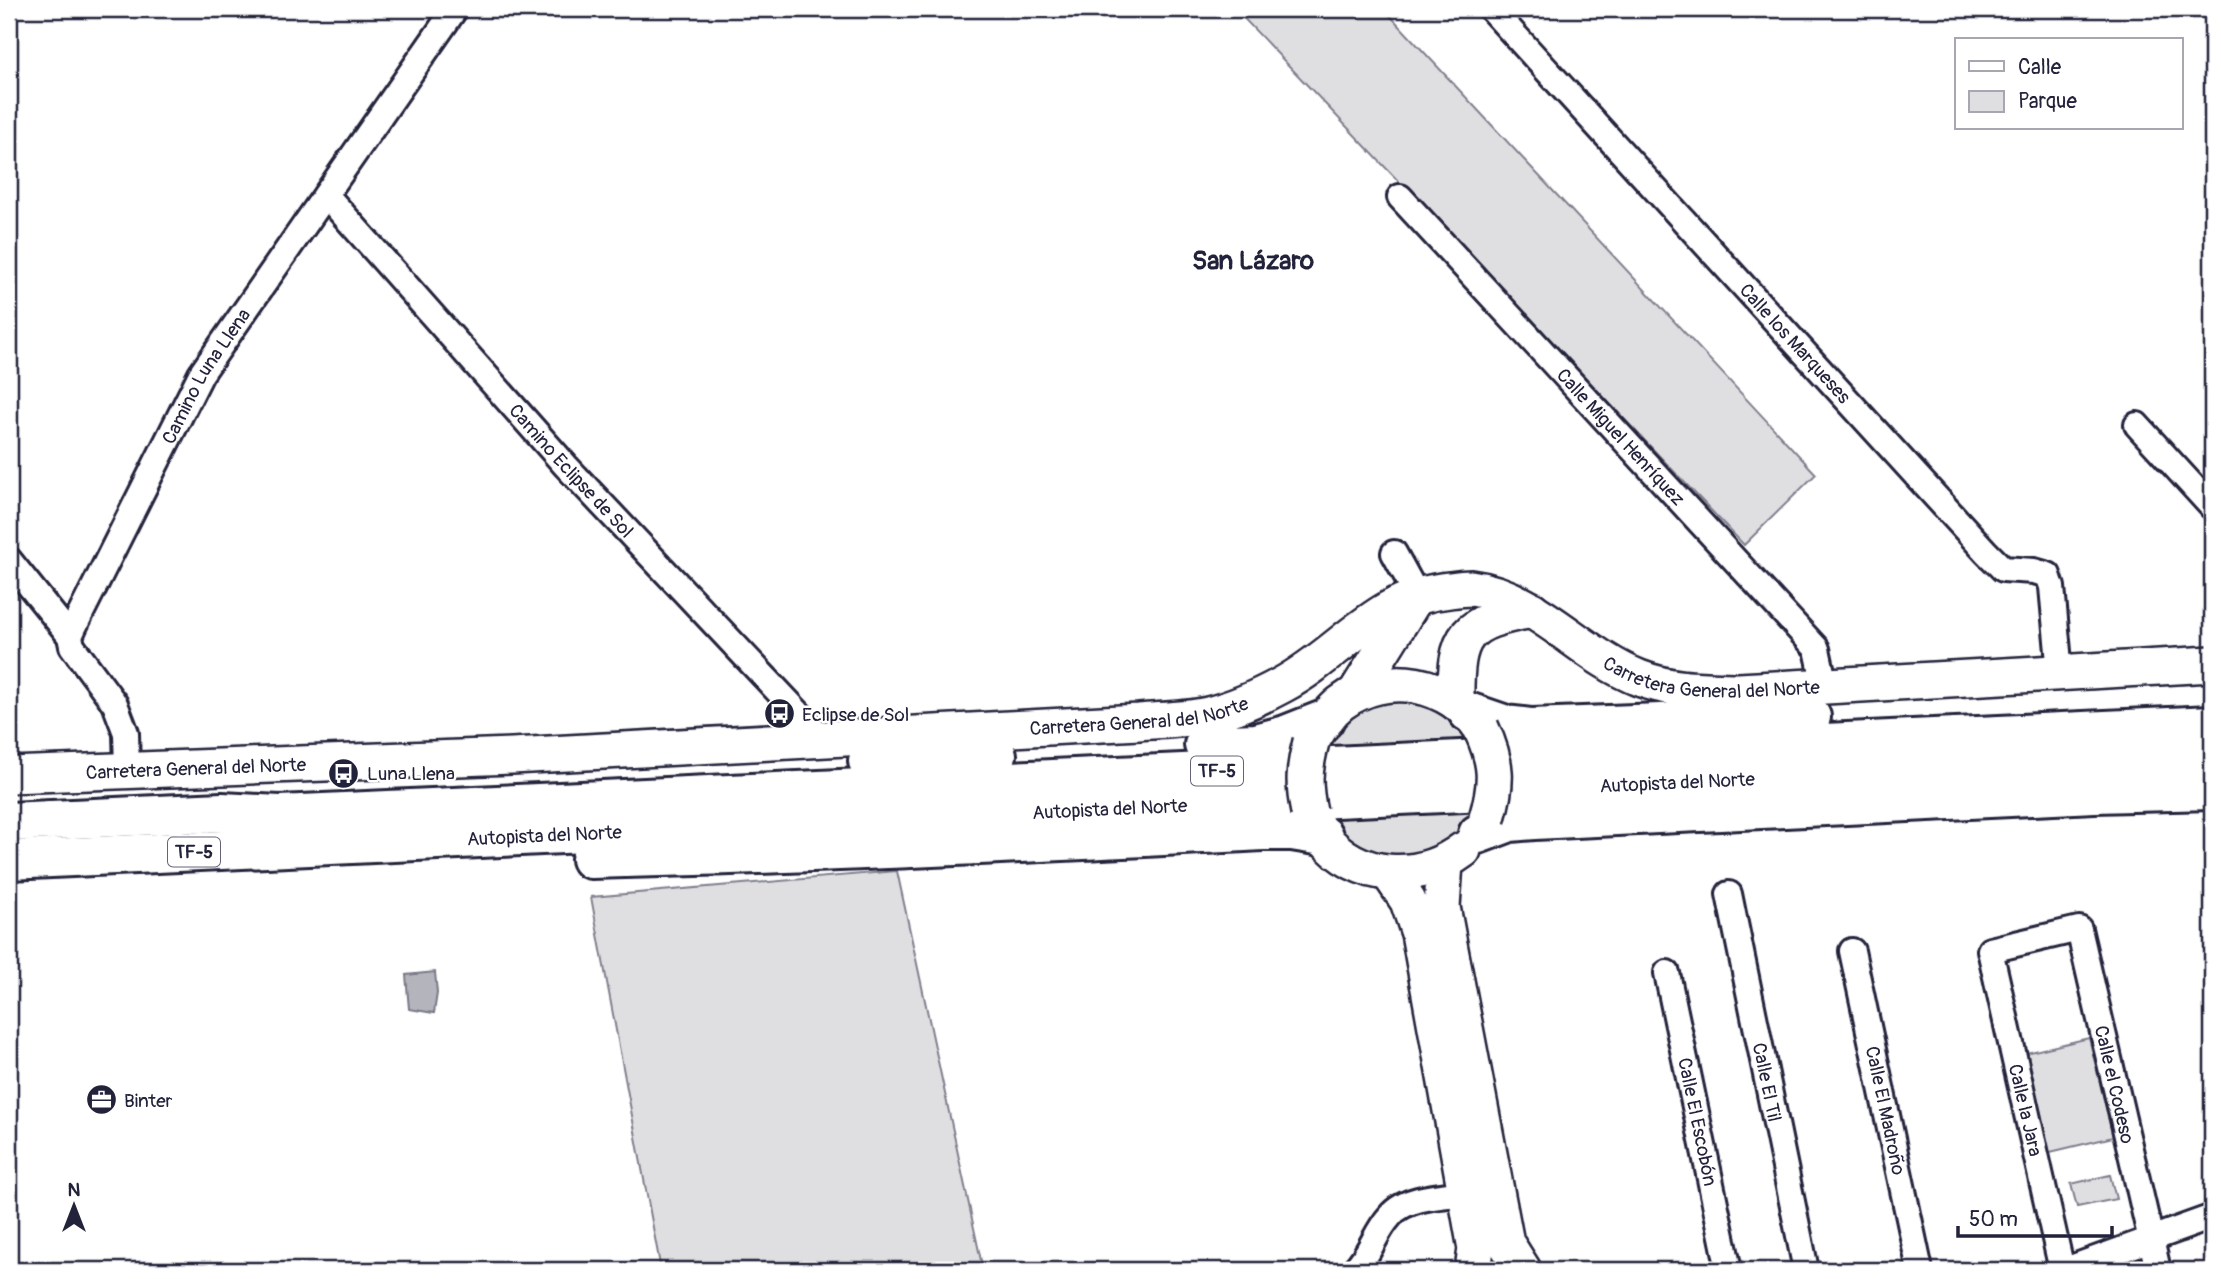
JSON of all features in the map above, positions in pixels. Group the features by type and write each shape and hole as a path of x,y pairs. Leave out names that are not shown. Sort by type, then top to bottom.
{"highway":[{"path":"1468,714 1506,725 1532,728 1981,710 2212,707"},
{"name":"Autopista del Norte","path":"9,822 222,813 294,815 2212,724"},
{"path":"222,813 280,798 394,792 522,780 1256,743 1317,731"},
{"name":"Autopista del Norte","path":"9,860 2212,757"},
{"path":"1482,826 1534,820 2094,793 2212,790"},
{"path":"379,843 451,862 741,855 1083,841 1292,831 1316,824"}],"main road":[{"name":"Carretera General del Norte","path":"9,775 512,756 1139,722 1205,716 1238,706 1281,686 1309,669 1378,615 1417,595 1471,588 1503,597 1532,610 1608,662 1639,678 1681,690 1739,691 2212,664"},
{"path":"1356,693 1417,595"},
{"path":"1468,714 1426,687 1402,683 1378,685 1356,693 1340,704 1317,731 1304,768 1304,788 1316,824 1346,858 1366,868 1388,873 1420,872 1446,863 1462,851 1482,826 1493,798 1495,767 1490,747 1468,714 1456,668 1461,645 1474,627 1500,616 1532,610"},
{"path":"1446,863 1443,907 1506,1243 1523,1270"},
{"path":"1388,873 1408,901 1419,933 1476,1249 1473,1270"}],"street":[{"name":"Camino Luna Llena","path":"70,636 201,374 456,9"},
{"name":"Calle los Marqueses","path":"1491,9 1986,552 2003,569 2035,571 2048,575 2052,587 2060,673"},
{"name":"Camino Eclipse de Sol","path":"326,195 566,466 823,739"},
{"name":"Calle Miguel Henríquez","path":"1400,197 1817,649 1825,686"},
{"path":"2137,425 2212,507"},
{"path":"1394,553 1417,595"},
{"path":"9,560 70,636 72,646 115,705 126,733 127,770"},
{"name":"Calle El Til","path":"1729,894 1806,1270"},
{"name":"Calle la Jara","path":"2064,1270 1990,950 2079,929"},
{"name":"Calle el Codeso","path":"2079,929 2158,1270"},
{"name":"Calle El Madroño","path":"1852,951 1920,1270"},
{"name":"Calle El Escobón","path":"1667,973 1729,1270"},
{"path":"1354,1270 1362,1263 1390,1215 1404,1205 1467,1193"},
{"path":"2064,1270 2212,1216"}],"green space":[{"path":"1235,9 1384,9 1816,474 1744,545"},
{"path":"1391,699 1415,702 1436,711 1455,724 1470,744 1325,751 1351,717 1368,707"},
{"path":"1474,807 1460,831 1445,844 1430,851 1398,857 1365,851 1351,843 1339,833 1329,814"},
{"path":"897,871 983,1270 661,1270 591,897"},
{"path":"2089,1038 2113,1137 2046,1153 2022,1054"},
{"path":"2110,1175 2116,1199 2077,1207 2071,1184"}],"shaded area":[{"path":"435,972 437,993 434,1013 409,1009 406,975"}],"place":[{"name":"Eclipse de Sol","path":"779,714"},
{"name":"Luna Llena","path":"344,773"},
{"name":"Binter","path":"101,1100"}],"district":[{"name":"San Lázaro","path":"1253,260"}]}
